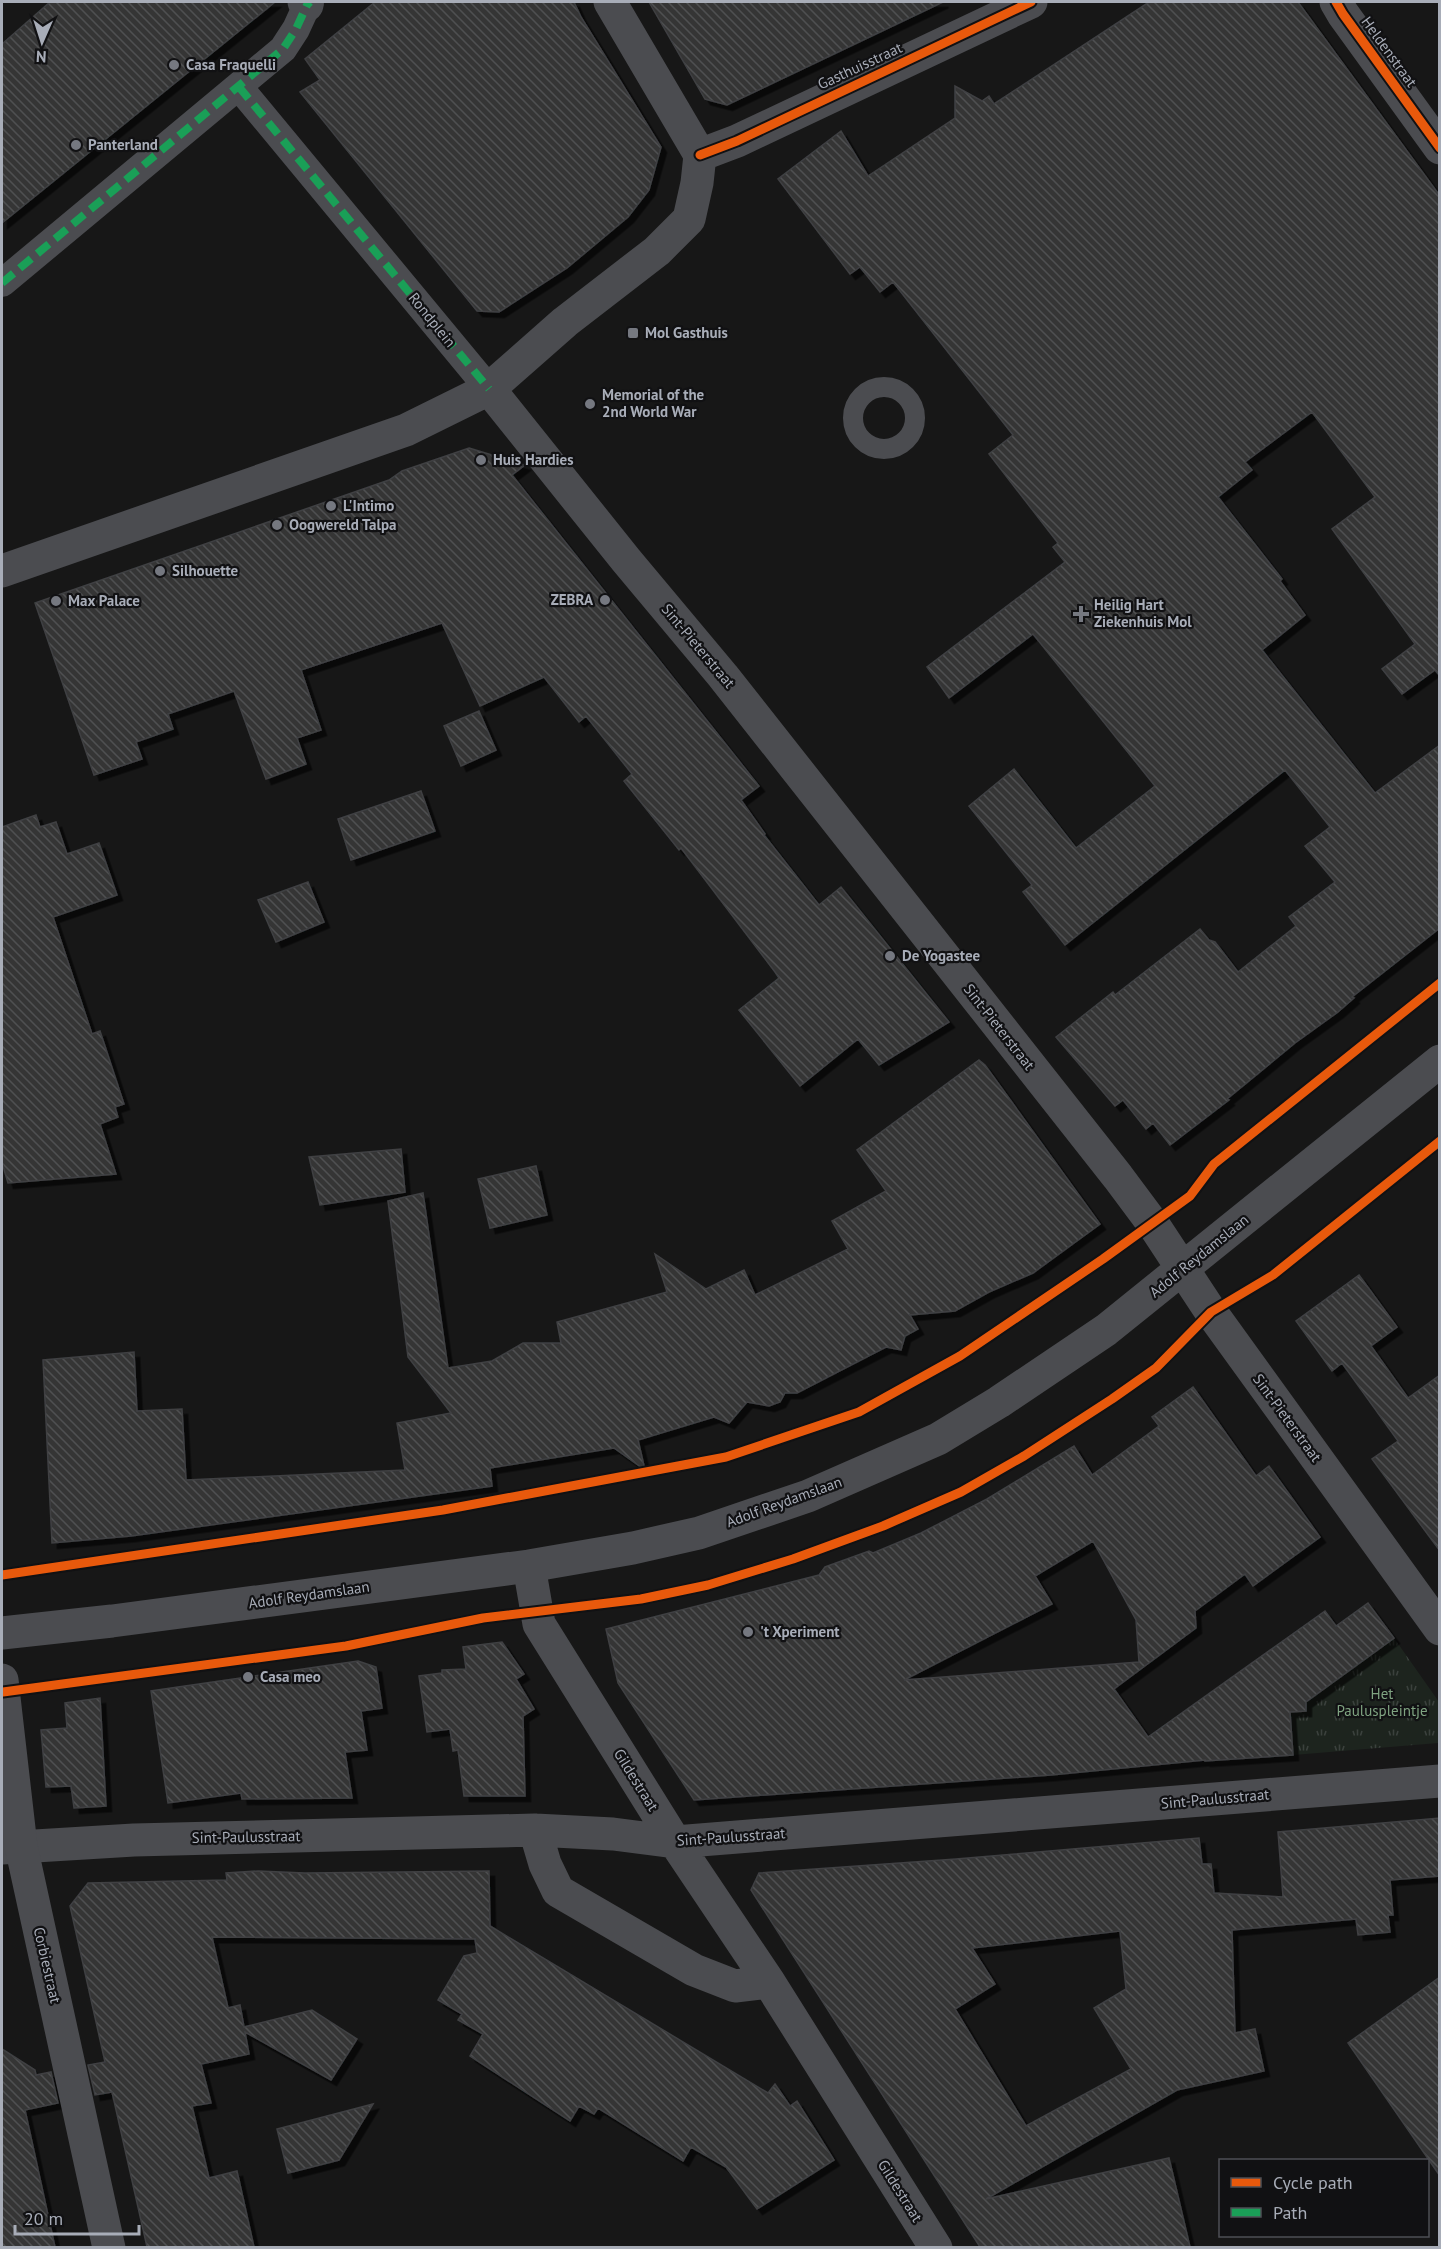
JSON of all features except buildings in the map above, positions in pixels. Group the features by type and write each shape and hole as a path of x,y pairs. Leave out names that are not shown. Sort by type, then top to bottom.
{"street":[{"path":"2,572 406,430 489,389 565,322 657,251 689,219 698,183 700,155 610,2"},
{"name":"Gasthuisstraat","path":"700,155 737,141 1031,2"},
{"name":"Heldenstraat","path":"1336,2 1440,148"},
{"path":"2,283 283,49 296,29 307,3"},
{"name":"Rondplein","path":"239,87 489,389"},
{"name":"Sint-Pieterstraat","path":"489,389 626,560 723,676 1118,1177 1211,1312 1440,1629"},
{"name":"Adolf Reydamslaan","path":"2,1633 112,1621 529,1566 633,1548 699,1533 808,1496 938,1439 999,1402 1106,1330 1440,1061"},
{"name":"Gildestraat","path":"529,1566 539,1624 675,1842 769,1982 936,2247"},
{"name":"Corbiestraat","path":"2,1680 11,1847 109,2247"},
{"name":"Sint-Paulusstraat","path":"11,1847 134,1840 534,1830 613,1834 675,1842 1440,1781"},
{"path":"534,1830 544,1864 558,1891 694,1970 735,1986 769,1982"}],"green space":[{"name":"Het Pauluspleintje","path":"1394,1638 1439,1702 1438,1743 1293,1755 1290,1712 1306,1711 1304,1684 1340,1677"}],"marked path":[{"path":"2,283 283,49 310,2"},
{"path":"239,87 489,389"}],"cycle path":[{"path":"700,155 737,141 1031,2"},
{"path":"1336,2 1440,148"},
{"path":"2,1575 443,1510 726,1457 859,1412 960,1356 1103,1259 1190,1196 1214,1164 1440,983"},
{"path":"3,1692 346,1646 483,1618 641,1599 708,1585 793,1559 883,1526 961,1492 1024,1456 1112,1399 1156,1368 1211,1312 1273,1275 1440,1141"}],"place":[{"name":"Casa Fraquelli","path":"174,65"},
{"name":"Panterland","path":"76,145"},
{"name":"Mol Gasthuis","path":"633,333"},
{"name":"Memorial of the 2nd World War","path":"590,404"},
{"name":"Huis Hardies","path":"481,460"},
{"name":"L'Intimo","path":"331,506"},
{"name":"Oogwereld Talpa","path":"277,525"},
{"name":"Silhouette","path":"160,571"},
{"name":"ZEBRA","path":"605,600"},
{"name":"Max Palace","path":"56,601"},
{"name":"Heilig Hart Ziekenhuis Mol","path":"1081,614"},
{"name":"De Yogastee","path":"890,956"},
{"name":"'t Xperiment","path":"748,1632"},
{"name":"Casa meo","path":"248,1677"}]}
